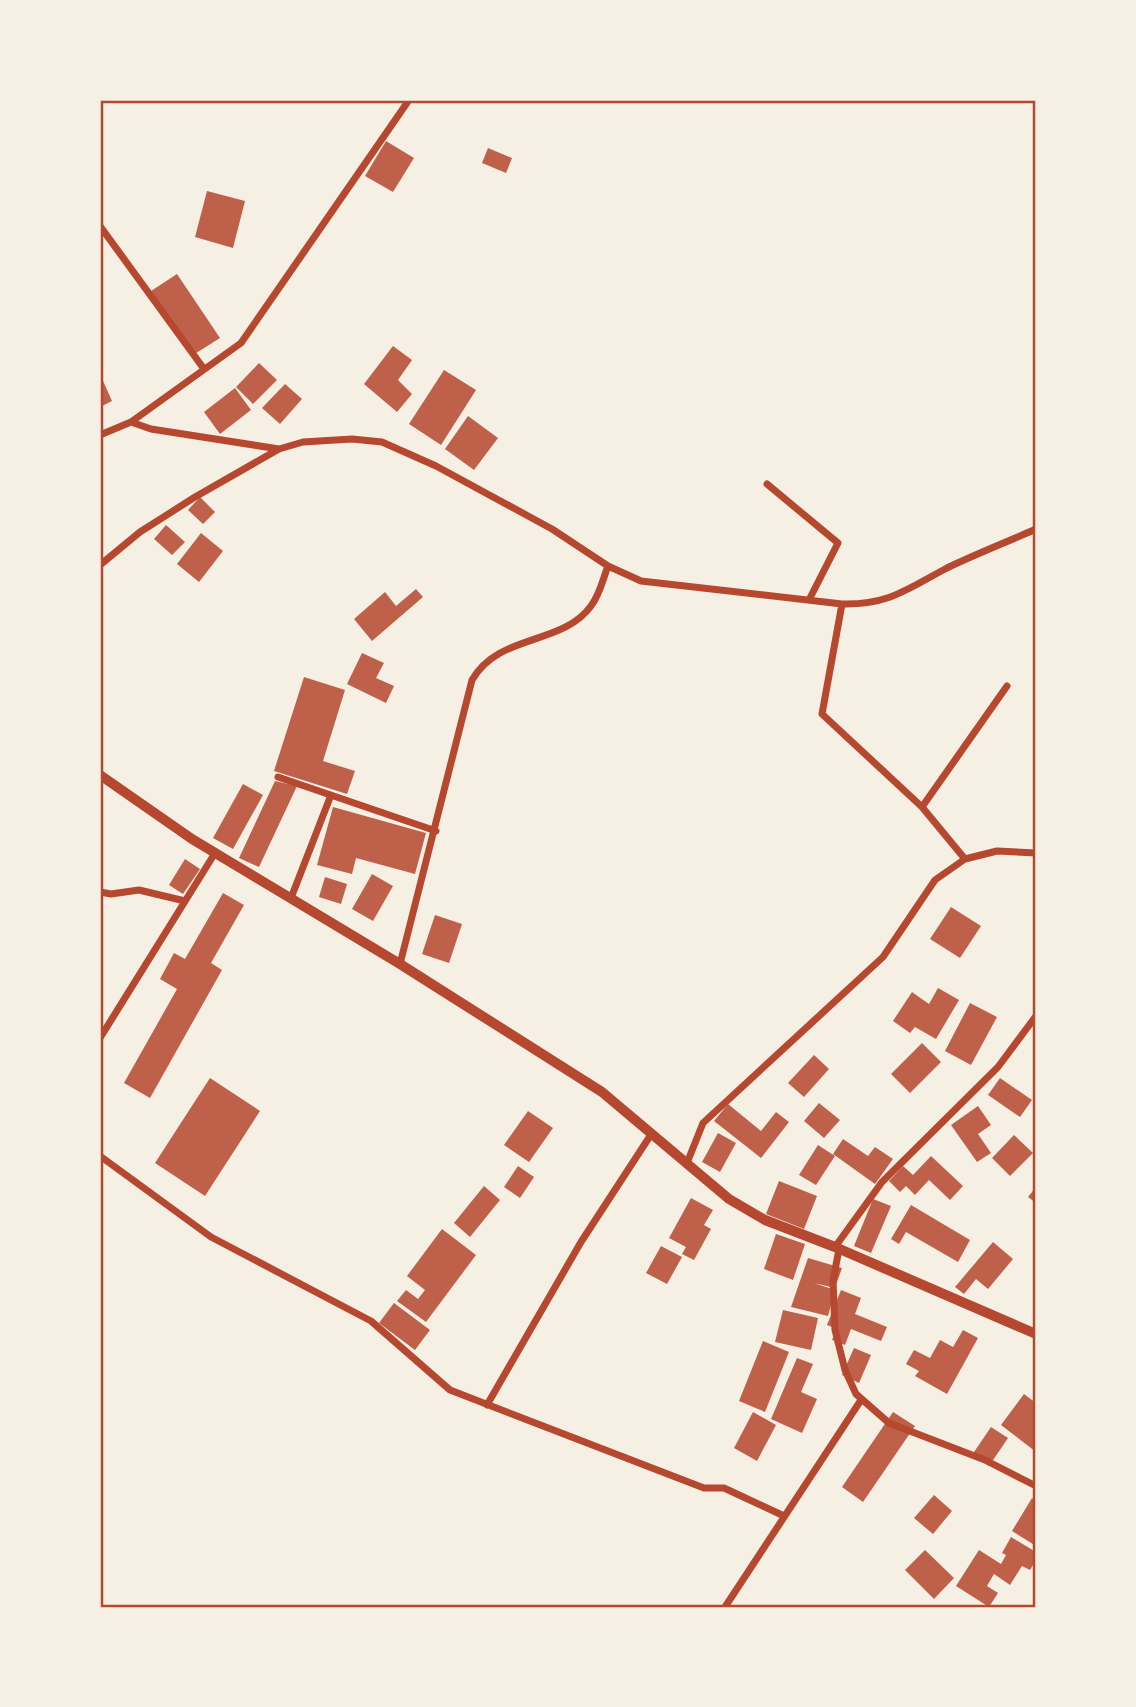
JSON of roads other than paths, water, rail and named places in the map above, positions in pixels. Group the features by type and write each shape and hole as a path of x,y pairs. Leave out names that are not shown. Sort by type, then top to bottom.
{"main road":[{"path":"100,775 215,853 570,1070 652,1133 729,1199 765,1220 837,1248 1036,1335"}],"street":[{"path":"100,435 131,422 240,343 408,100"},
{"path":"100,226 204,369"},
{"path":"131,422 152,429 279,449 336,439 382,442 436,466 552,529 608,566 641,581 810,598 842,604 870,604 894,597 948,568 1036,529"},
{"path":"100,565 140,532 279,449"},
{"path":"768,484 838,543 810,598"},
{"path":"400,964 436,831 469,687 477,671 513,645 555,632 582,616 597,597 608,566"},
{"path":"842,604 822,714 922,807 965,859"},
{"path":"922,807 1007,686"},
{"path":"278,777 436,831"},
{"path":"291,898 331,795"},
{"path":"687,1163 703,1123 883,957 935,880 965,859 997,851 1036,853"},
{"path":"100,1038 215,853"},
{"path":"100,892 111,894 139,890 185,901"},
{"path":"1036,1016 998,1066 882,1182 837,1248 833,1281 835,1331 845,1370 861,1400 889,1423 985,1460 1036,1486"},
{"path":"487,1405 582,1242 652,1133"},
{"path":"100,1156 211,1237 371,1321 450,1390 704,1488 724,1488 784,1516"},
{"path":"725,1607 861,1400"}]}
